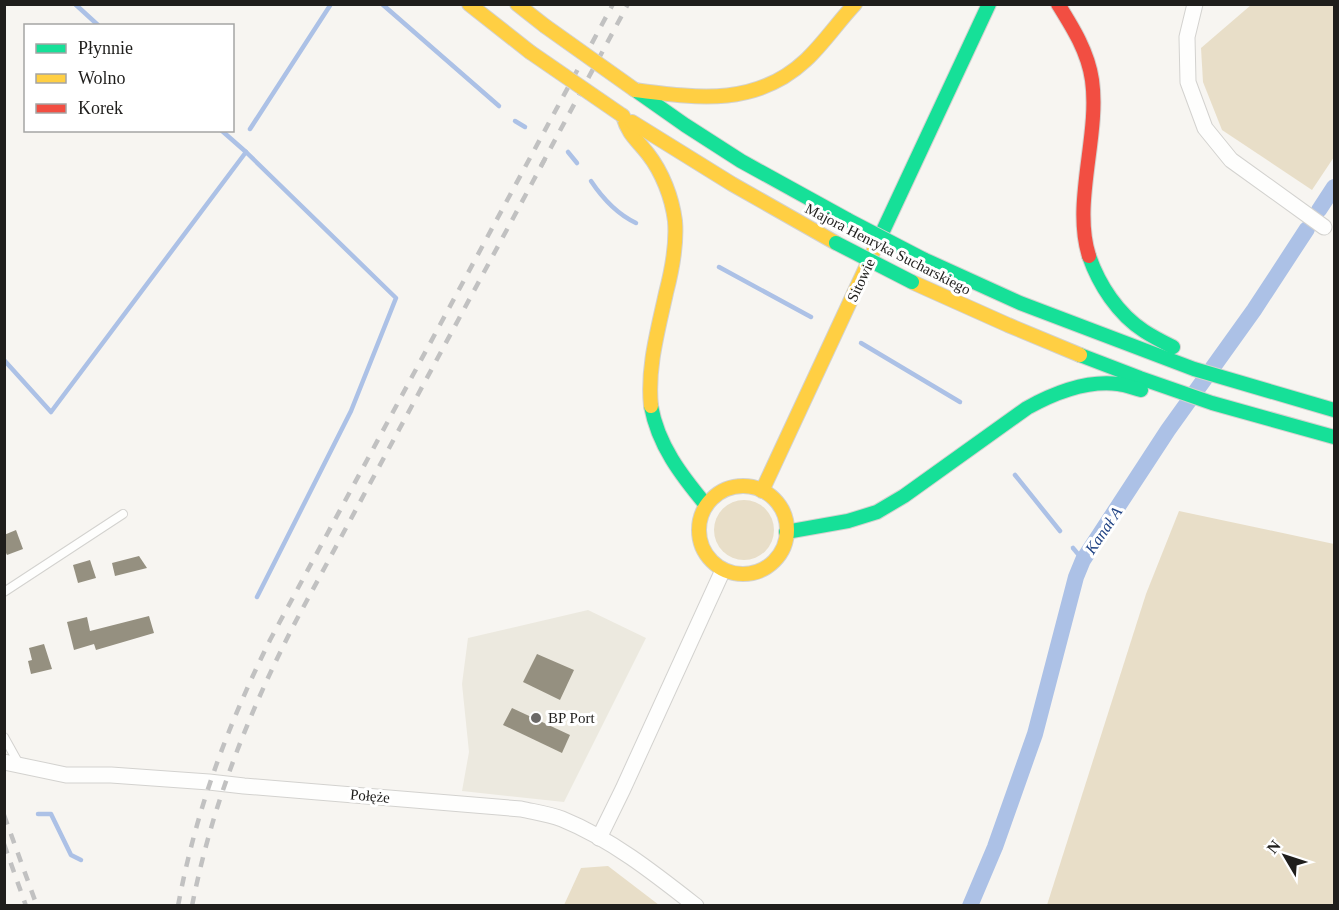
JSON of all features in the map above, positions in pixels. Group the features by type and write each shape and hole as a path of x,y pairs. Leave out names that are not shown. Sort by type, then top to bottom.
{"main road":[{"name":"Majora Henryka Sucharskiego","path":"469,4 530,52 676,150 836,243 912,282 1011,326 1174,391 1265,419 1335,437"},
{"name":"Majora Henryka Sucharskiego","path":"517,4 635,90 741,161 923,259 992,291 1073,324 1194,369 1335,410"},
{"path":"635,90 714,98 751,93 787,76 800,65 855,4"},
{"name":"Sitowie","path":"762,491 989,4"},
{"path":"1058,4 1079,39 1092,78 1094,104 1085,207 1085,237 1090,262 1115,303 1127,317 1143,330 1182,352 1194,369"},
{"path":"623,116 628,131 648,154 659,172 669,195 675,220 676,239 673,263 654,350 651,397 653,417 669,454 706,505"},
{"path":"786,532 848,521 877,512 904,496 1032,404 1065,390 1080,386 1117,384 1162,395 1174,391"},
{"path":"742,486 762,491 771,496 783,512 786,532 781,550 769,565 761,570 742,574 723,570 707,556 702,546 699,536 701,515 713,497 722,491 742,486"}],"street":[{"path":"1195,4 1187,37 1188,82 1205,128 1231,160 1324,227"},
{"path":"599,838 624,789 723,570"},
{"name":"Połęże","path":"12,763 66,775 111,775 200,781 521,809 561,818 599,838 644,865 696,906"}],"lane":[{"path":"4,592 123,514"},
{"name":"Połęże","path":"4,737 12,763"}],"shaded area":[{"path":"1251,5 1334,5 1334,157 1312,190 1222,130 1203,82 1201,48"},
{"path":"744,500 765,509 774,530 765,551 744,560 723,551 714,530 723,509"},
{"path":"1179,511 1334,544 1334,905 1047,905 1146,594"},
{"name":"BP Port","path":"588,610 646,638 564,802 462,791 469,752 462,684 468,638"},
{"path":"608,866 659,905 564,905 581,868"}],"building":[{"path":"16,530 23,549 7,555 4,549 4,535"},
{"path":"139,556 147,568 115,576 112,563"},
{"path":"90,560 96,578 78,583 73,565"},
{"path":"149,616 154,633 96,650 94,644 74,650 67,622 87,617 90,631"},
{"path":"44,644 52,669 31,674 28,661 32,660 29,648"},
{"path":"537,654 574,670 560,700 523,682"},
{"path":"512,708 570,735 562,753 503,725"}],"waterway":[{"path":"75,4 97,24"},
{"path":"250,129 331,4"},
{"path":"382,4 499,106"},
{"path":"515,121 525,127"},
{"path":"4,360 51,412 246,152 223,132"},
{"path":"246,152 396,298 351,411 257,597"},
{"path":"568,152 577,163"},
{"path":"591,181 611,205 636,223"},
{"name":"Kanał A","path":"1319,210 1334,187"},
{"name":"Kanał A","path":"970,906 995,847 1035,734 1076,577 1083,560 1168,430 1254,310 1307,229"},
{"path":"719,267 811,317"},
{"path":"861,343 960,402"},
{"path":"1015,475 1060,531"},
{"path":"1073,548 1083,560"},
{"path":"38,814 51,814 71,855 81,860"}],"railway":[{"path":"178,906 204,803 227,737 254,672 613,4"},
{"path":"541,166 628,4"},
{"path":"192,906 210,831 234,758 280,652 545,159"},
{"path":"4,815 37,906"},
{"path":"4,844 26,906"}],"traffic: fast":[{"path":"875,248 989,4"},
{"path":"638,92 741,161 848,220"},
{"path":"848,220 923,259"},
{"path":"836,243 912,282"},
{"path":"1089,256 1110,298 1126,316 1144,331 1173,347"},
{"path":"923,259 1020,303 1194,369 1334,410"},
{"path":"1080,355 1212,403 1334,437"},
{"path":"786,532 848,521 877,512 904,496 1027,408 1048,397 1082,386 1106,383 1121,384 1141,390"},
{"path":"651,406 665,447 679,471 706,505"}],"traffic: slow":[{"path":"469,4 530,52"},
{"path":"517,4 545,26"},
{"path":"635,90 681,95 725,96 767,86 787,75 806,60 855,4"},
{"path":"545,26 635,90"},
{"path":"530,52 623,116"},
{"path":"623,116 630,132 653,161 662,177 669,194 675,221 674,257 652,363 651,406"},
{"path":"632,122 732,184 836,243"},
{"path":"762,491 875,248"},
{"path":"912,282 1080,355"},
{"path":"743,486 760,490 774,499 783,513 787,530 783,547 774,561 760,570 743,574 726,570 712,561 703,547 699,530 703,513 712,499 726,490 743,486"}],"traffic: jam":[{"path":"1058,4 1083,50 1092,80 1093,123 1083,214 1089,256"}],"place":[{"name":"BP Port","path":"536,718"}]}
